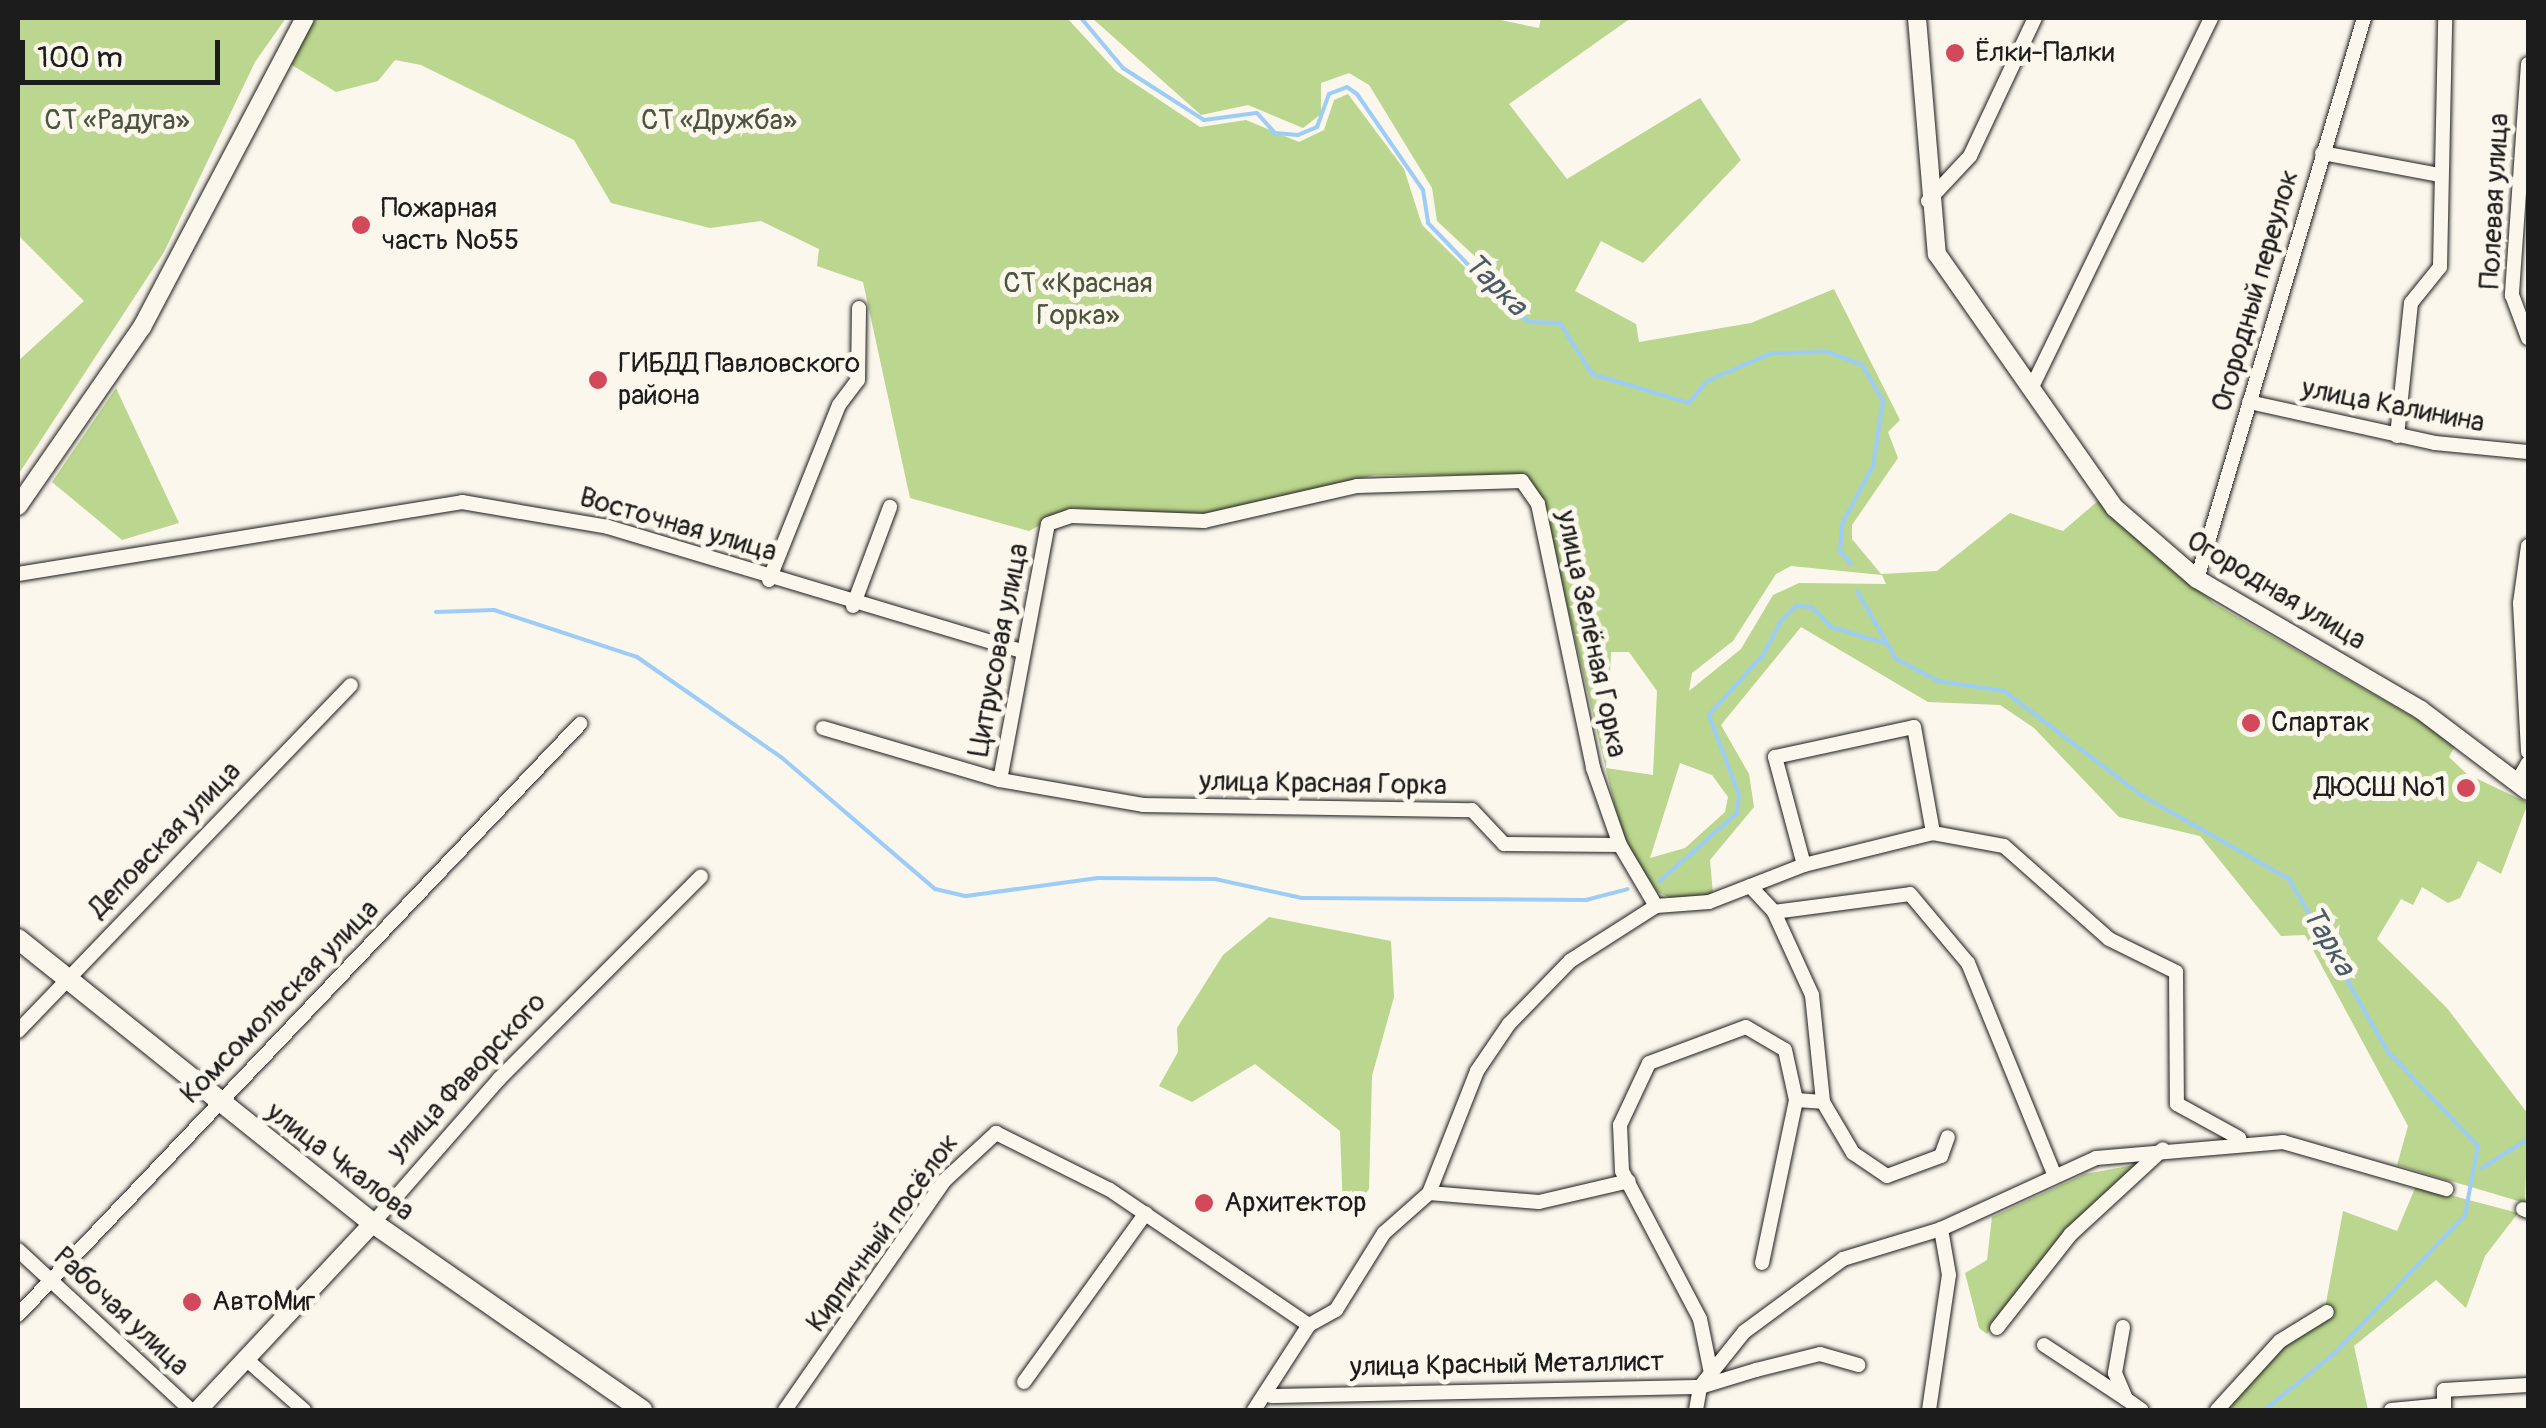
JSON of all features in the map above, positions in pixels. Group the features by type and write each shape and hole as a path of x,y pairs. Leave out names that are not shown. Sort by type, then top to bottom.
{"main road":[{"name":"улица Чкалова","path":"18,939 218,1104 374,1223 642,1410"}],"street":[{"path":"18,506 142,327 306,18"},
{"name":"Огородная улица","path":"1917,18 1928,201 1936,254 2115,508 2197,579 2422,710 2523,786"},
{"path":"1928,201 1970,156 2036,18"},
{"path":"2032,387 2211,18"},
{"name":"Огородный переулок","path":"2197,579 2364,18"},
{"path":"2397,436 2410,303 2440,267 2445,18"},
{"name":"Полевая улица","path":"2528,64 2512,295 2528,338"},
{"path":"2322,152 2440,175"},
{"path":"769,580 839,405 858,380 859,308"},
{"name":"улица Калинина","path":"2249,402 2397,436 2528,452"},
{"name":"улица Зелёная Горка","path":"1357,486 1522,481 1533,490 1593,768 1620,845"},
{"name":"Цитрусовая улица","path":"823,728 1000,780 1048,524 1071,516 1204,521 1357,486"},
{"name":"Восточная улица","path":"18,574 462,502 608,527 853,606 1022,651"},
{"path":"853,606 890,508"},
{"path":"2528,546 2520,603 2528,752"},
{"name":"Деповская улица","path":"18,1031 351,685"},
{"name":"Комсомольская улица","path":"18,1315 580,724"},
{"path":"1804,865 1775,757 1914,727 1933,833"},
{"path":"2523,786 2528,763"},
{"name":"улица Красная Горка","path":"1000,780 1143,806 1472,810 1504,844 1620,845"},
{"path":"1254,1410 1271,1396 1309,1325 1336,1310 1384,1233 1428,1193 1477,1071 1509,1024 1570,961 1656,906 1709,902 1804,865 1933,833 2004,846 2109,939 2176,972 2176,1104 2206,1128 2244,1140"},
{"path":"1620,845 1656,906"},
{"name":"улица Фаворского","path":"194,1410 374,1223 499,1079 701,876"},
{"path":"1750,886 1774,912 1812,995 1823,1102 1853,1153 1887,1176 1941,1156 1948,1137"},
{"path":"1774,912 1910,894 1968,963 2054,1174"},
{"path":"1711,1373 1700,1319 1617,1154 1620,1125 1649,1062 1710,1033 1762,1031 1785,1050 1796,1100 1762,1263"},
{"path":"1796,1100 1823,1102"},
{"name":"Кирпичный посёлок","path":"785,1410 913,1238 944,1182 986,1136 1006,1133 1050,1154 1146,1213 1309,1325"},
{"name":"улица Красный Металлист","path":"1271,1396 1700,1386 1768,1311 1843,1259 1941,1228 2054,1174 2164,1148 2244,1140 2283,1142 2446,1189"},
{"path":"1997,1328 2071,1234 2164,1148"},
{"path":"1428,1193 1540,1202 1629,1181"},
{"path":"1024,1382 1146,1213"},
{"path":"1929,1410 1949,1274 1941,1228"},
{"name":"Рабочая улица","path":"18,1250 194,1410"},
{"path":"2218,1410 2280,1341 2326,1312"},
{"path":"2123,1327 2115,1373 2126,1399"},
{"path":"2044,1345 2142,1410"},
{"path":"1696,1410 1700,1386 1820,1354 1858,1366"},
{"path":"246,1360 304,1410"},
{"path":"2391,1410 2528,1384"}],"green space":[{"name":"СТ «Радуга»","path":"18,18 286,18 255,62 164,252 18,475 18,361 84,301 18,235"},
{"path":"316,18 1067,18 1116,71 1200,127 1246,120 1299,142 1324,130 1334,100 1348,94 1404,169 1422,225 1486,288 1497,277 1437,221 1432,188 1369,85 1349,73 1321,83 1321,114 1303,128 1248,105 1201,115 1092,18 1491,18 1539,28 1541,18 1631,18 1509,104 1567,179 1700,98 1741,160 1643,263 1601,241 1575,291 1636,324 1639,342 1751,323 1834,289 1900,420 1888,432 1898,458 1852,525 1852,539 1881,574 1937,571 2010,513 2063,531 2100,499 2215,604 2457,742 2449,757 2467,774 2528,803 2501,874 2478,861 2460,898 2448,903 2422,887 2413,905 2401,899 2377,939 2447,1008 2528,1114 2525,1203 2397,1165 2408,1126 2305,935 2281,936 2200,836 2119,817 2034,728 2000,705 1928,702 1801,627 1721,725 1749,774 1754,807 1710,860 1713,894 1676,900 1657,892 1623,841 1543,504 1524,475 1375,475 1199,515 1073,508 1029,531 910,498 863,282 817,266 819,249 761,221 710,228 611,203 574,140 421,65 395,60 378,81 336,92 287,62","holes":["1791,566 1882,575 1886,584 1799,583 1773,595 1741,649 1689,691 1692,673 1733,641 1776,574","1611,652 1629,652 1657,691 1653,775 1606,768","1680,763 1712,775 1728,797 1725,812 1685,848 1650,858"]},
{"path":"116,388 179,523 122,540 52,482"},
{"path":"1269,917 1391,941 1394,997 1372,1076 1369,1189 1351,1213 1343,1210 1340,1131 1255,1064 1192,1102 1159,1086 1178,1052 1177,1028 1223,955"},
{"path":"2140,1164 2064,1233 1987,1334 1979,1328 1965,1273 1987,1260 1992,1217 2085,1174"},
{"path":"2416,1186 2518,1213 2485,1256 2466,1308 2436,1280 2354,1346 2368,1410 2225,1410 2280,1346 2323,1319 2343,1211 2397,1231"}],"waterway":[{"name":"Тарка","path":"1081,18 1123,68 1204,120 1257,113 1275,133 1298,135 1317,127 1329,94 1347,87 1357,94 1423,190 1428,223 1508,306 1529,322 1560,323 1592,374 1689,403 1707,381 1772,353 1827,352 1862,365 1883,401 1873,466 1842,524 1840,551 1851,564"},
{"name":"Тарка","path":"1857,591 1896,659 1938,681 2004,691 2141,795 2289,879 2388,1052 2478,1146 2465,1215 2336,1352 2265,1410"},
{"path":"1660,881 1737,813 1739,795 1709,715 1763,655 1782,620 1796,606 1812,607 1831,627 1884,643"},
{"path":"436,612 494,610 637,657 781,757 935,889 966,896 1098,878 1215,879 1302,898 1586,900 1628,889"},
{"path":"2482,1168 2528,1139"}],"place":[{"name":"Ёлки-Палки","path":"1955,53"},
{"name":"Пожарная часть №55","path":"361,225"},
{"name":"ГИБДД Павловского района","path":"598,380"},
{"name":"Спартак","path":"2251,723"},
{"name":"ДЮСШ №1","path":"2466,788"},
{"name":"Архитектор","path":"1204,1203"},
{"name":"АвтоМиг","path":"192,1302"}],"park label":[{"name":"СТ «Дружба»","path":"719,121"},
{"name":"СТ «Красная Горка»","path":"1078,300"}]}
